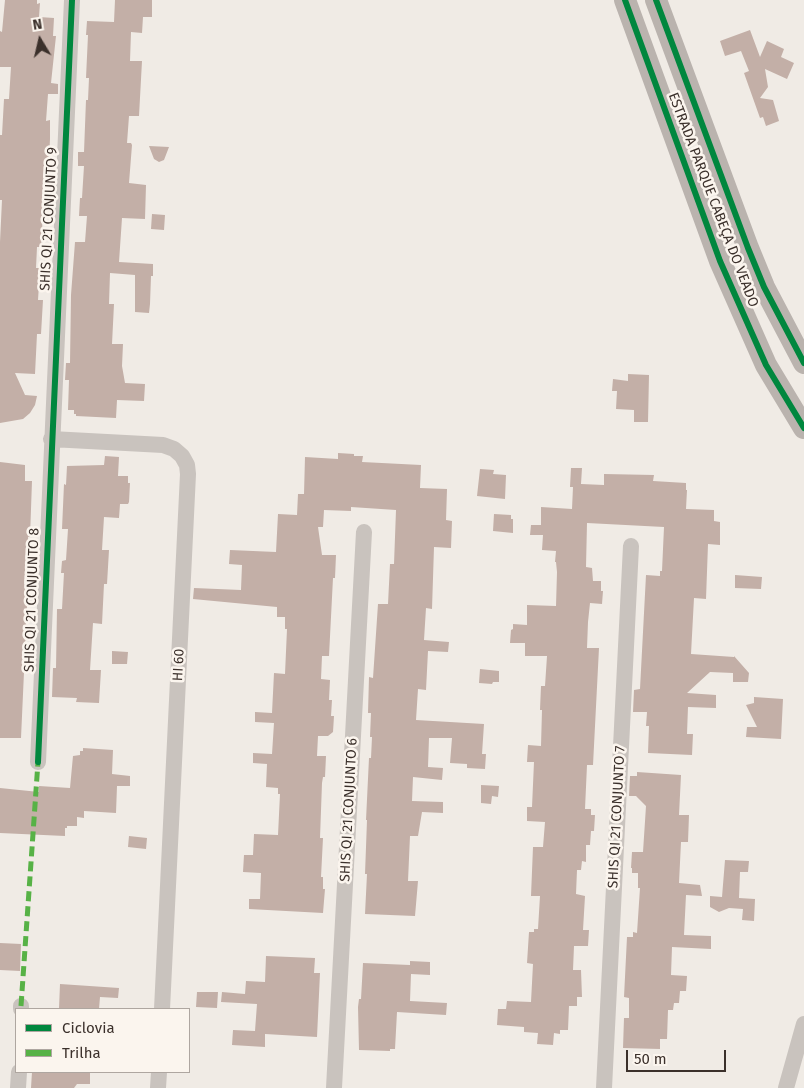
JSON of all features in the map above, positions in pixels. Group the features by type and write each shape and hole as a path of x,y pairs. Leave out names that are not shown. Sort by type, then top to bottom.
{"main road":[{"name":"ESTRADA PARQUE CABEÇA DO VEADO","path":"625,0 720,261 740,310 766,365 804,428"},
{"name":"ESTRADA PARQUE CABEÇA DO VEADO","path":"656,0 748,248 764,287 804,363"},
{"path":"650,66 670,62 677,56"},
{"path":"659,92 675,84 686,83"}],"street":[{"name":"SHIS QI 21 CONJUNTO 9","path":"52,439 72,0"},
{"name":"SHIS QI 21 CONJUNTO 8","path":"38,762 52,439"},
{"name":"HI 60","path":"52,439 163,445 174,449 182,456 187,465 162,1008"},
{"name":"SHIS QI 21 CONJUNTO 6","path":"334,1088 364,532"},
{"name":"SHIS QI 21 CONJUNTO 7","path":"604,1088 630,546"},
{"path":"786,1088 804,1024"},
{"path":"18,1073 18,1088"},
{"path":"159,1073 158,1088 164,1088"}],"building":[{"path":"5,0 37,0 37,4 40,3 39,17 54,18 53,36 56,36 51,83 58,84 58,94 48,94 46,121 50,120 50,139 46,213 43,213 41,247 37,247 36,268 40,268 38,300 43,300 41,334 37,334 35,374 15,373 25,395 37,396 35,405 23,419 0,423 0,242 2,200 0,200 0,135 2,135 4,99 9,99 11,67 0,67 0,31 2,32"},
{"path":"115,0 152,0 152,17 143,17 142,33 131,32 130,61 142,61 139,116 129,116 127,143 132,145 129,183 146,185 145,219 122,218 119,262 153,264 149,313 135,312 135,275 110,273 109,304 114,304 112,344 123,344 122,366 125,383 145,384 144,401 117,400 116,418 76,416 74,410 68,410 69,380 65,380 66,363 70,363 71,295 75,242 85,242 87,216 79,216 84,166 78,166 78,152 84,152 86,100 88,100 89,78 86,78 87,21 114,22"},
{"path":"750,30 760,57 767,41 784,49 781,57 794,63 787,79 765,69 768,87 760,98 773,100 779,121 766,126 763,117 760,118 744,73 749,71 741,51 725,56 720,41"},
{"path":"149,146 169,147 164,160 159,162 154,159"},
{"path":"152,214 165,215 164,230 151,229"},
{"path":"628,374 649,375 648,422 634,422 634,410 616,409 617,391 612,391 613,379 628,381"},
{"path":"338,453 363,456 362,462 421,465 420,488 447,489 446,520 452,521 451,548 434,547 432,609 426,608 424,640 449,642 448,652 428,651 426,690 418,689 416,720 484,724 482,754 486,754 485,769 467,768 467,764 450,763 452,738 429,738 428,767 443,768 442,780 413,777 412,801 443,802 443,813 422,812 418,836 410,836 408,881 418,881 415,916 365,914 367,874 365,874 366,820 372,737 370,737 371,713 368,713 369,677 373,678 378,604 388,604 390,564 394,564 396,510 351,507 351,511 324,510 323,527 318,527 322,555 336,555 329,656 322,656 321,679 330,680 329,700 332,700 331,716 334,716 333,732 328,736 318,736 317,756 326,756 325,777 323,777 322,783 320,838 323,838 321,877 323,877 323,889 325,889 323,913 249,909 249,899 260,899 261,873 243,872 244,855 253,855 254,834 278,835 280,794 278,794 278,788 266,787 267,764 253,763 253,753 272,754 274,723 255,722 255,712 272,713 274,673 285,674 287,629 285,629 285,617 277,617 277,607 193,599 194,588 241,590 242,565 229,564 230,550 276,552 278,514 297,515 298,494 304,494 305,457 338,459"},
{"path":"105,456 119,457 118,476 128,476 128,483 130,483 129,502 128,504 120,504 119,518 104,517 102,550 109,550 107,584 104,584 102,624 93,623 90,670 101,670 99,703 76,702 77,698 52,697 53,668 56,668 57,609 62,609 64,573 61,573 62,561 66,560 68,529 62,529 64,484 66,485 67,466 104,465"},
{"path":"0,462 25,465 25,481 32,481 30,537 28,537 28,559 26,559 24,584 28,584 21,738 0,738"},
{"path":"571,468 582,468 581,484 604,485 604,474 654,475 653,481 686,483 686,509 714,510 714,521 720,522 720,545 708,544 706,599 694,598 691,654 734,656 749,673 748,682 733,682 733,673 710,672 687,693 716,695 716,708 688,707 687,734 693,734 692,755 648,753 649,726 646,726 647,712 633,712 634,690 640,689 646,575 660,576 660,571 662,571 664,527 587,523 586,567 592,568 593,581 601,581 601,591 603,591 602,604 590,603 587,648 599,648 593,765 587,765 585,809 591,809 591,815 595,815 594,831 591,831 590,845 586,845 586,862 582,861 581,870 577,870 576,894 585,896 583,930 589,930 588,946 574,946 573,970 581,970 582,997 577,997 577,1006 569,1006 568,1030 560,1030 560,1034 554,1033 553,1045 537,1044 538,1033 524,1032 524,1027 497,1025 498,1009 506,1009 507,1001 531,1002 533,964 527,963 529,932 534,932 534,929 538,929 540,896 531,896 533,847 543,847 545,822 527,821 527,807 532,807 534,762 527,762 528,745 541,746 541,686 545,686 547,656 525,656 525,643 510,643 511,630 513,629 513,624 527,625 527,605 556,606 556,551 542,550 543,535 530,535 531,525 541,525 541,507 572,509 573,487 570,487"},
{"path":"480,469 494,470 493,474 506,475 505,499 477,496"},
{"path":"494,514 511,515 511,519 513,519 513,533 493,531"},
{"path":"735,575 762,577 761,589 735,588"},
{"path":"112,651 128,652 127,664 112,664"},
{"path":"480,669 499,671 499,682 493,682 492,684 479,683"},
{"path":"754,697 783,699 781,739 746,737 747,727 757,727 746,705 754,703"},
{"path":"83,748 113,750 112,774 130,776 130,786 117,786 116,813 84,811 84,818 77,817 77,826 67,826 65,828 65,836 0,833 0,788 39,792 39,786 70,788 73,756 80,755 80,751 83,751"},
{"path":"637,772 681,775 679,815 689,815 688,842 681,842 679,883 700,885 702,896 686,895 684,935 711,936 711,949 672,947 671,975 687,976 686,991 680,991 679,1003 674,1003 673,1010 668,1010 667,1039 660,1039 660,1049 623,1048 624,1018 629,1018 629,998 624,997 627,937 633,937 633,932 637,933 640,888 638,888 638,873 632,873 632,852 643,852 646,806 636,796 629,796 630,776 637,776"},
{"path":"481,785 499,786 498,797 492,796 491,804 481,803"},
{"path":"129,836 147,838 146,849 128,847"},
{"path":"725,860 749,861 748,872 740,872 739,898 755,899 754,921 742,920 743,909 729,908 719,912 710,907 710,896 722,897"},
{"path":"0,943 21,944 20,971 0,970"},
{"path":"266,956 315,958 314,973 320,973 317,1037 265,1034 265,1047 232,1045 233,1030 255,1031 257,1004 221,1002 222,992 245,994 246,981 265,982"},
{"path":"410,961 430,962 430,975 411,974 410,1001 447,1003 446,1015 397,1012 395,1049 390,1049 390,1051 359,1050 358,1007 359,999 361,999 363,963 410,965"},
{"path":"60,984 119,988 118,998 100,997 99,1008 59,1008"},
{"path":"197,992 218,992 217,1008 196,1007"},
{"path":"32,1073 90,1073 90,1084 77,1084 74,1088 31,1088"}],"marked path":[{"path":"21,1006 38,762"}],"cycle path":[{"path":"38,762 72,0"},
{"path":"625,0 720,261 766,365 804,428"},
{"path":"656,0 748,248 764,287 804,363"}]}
